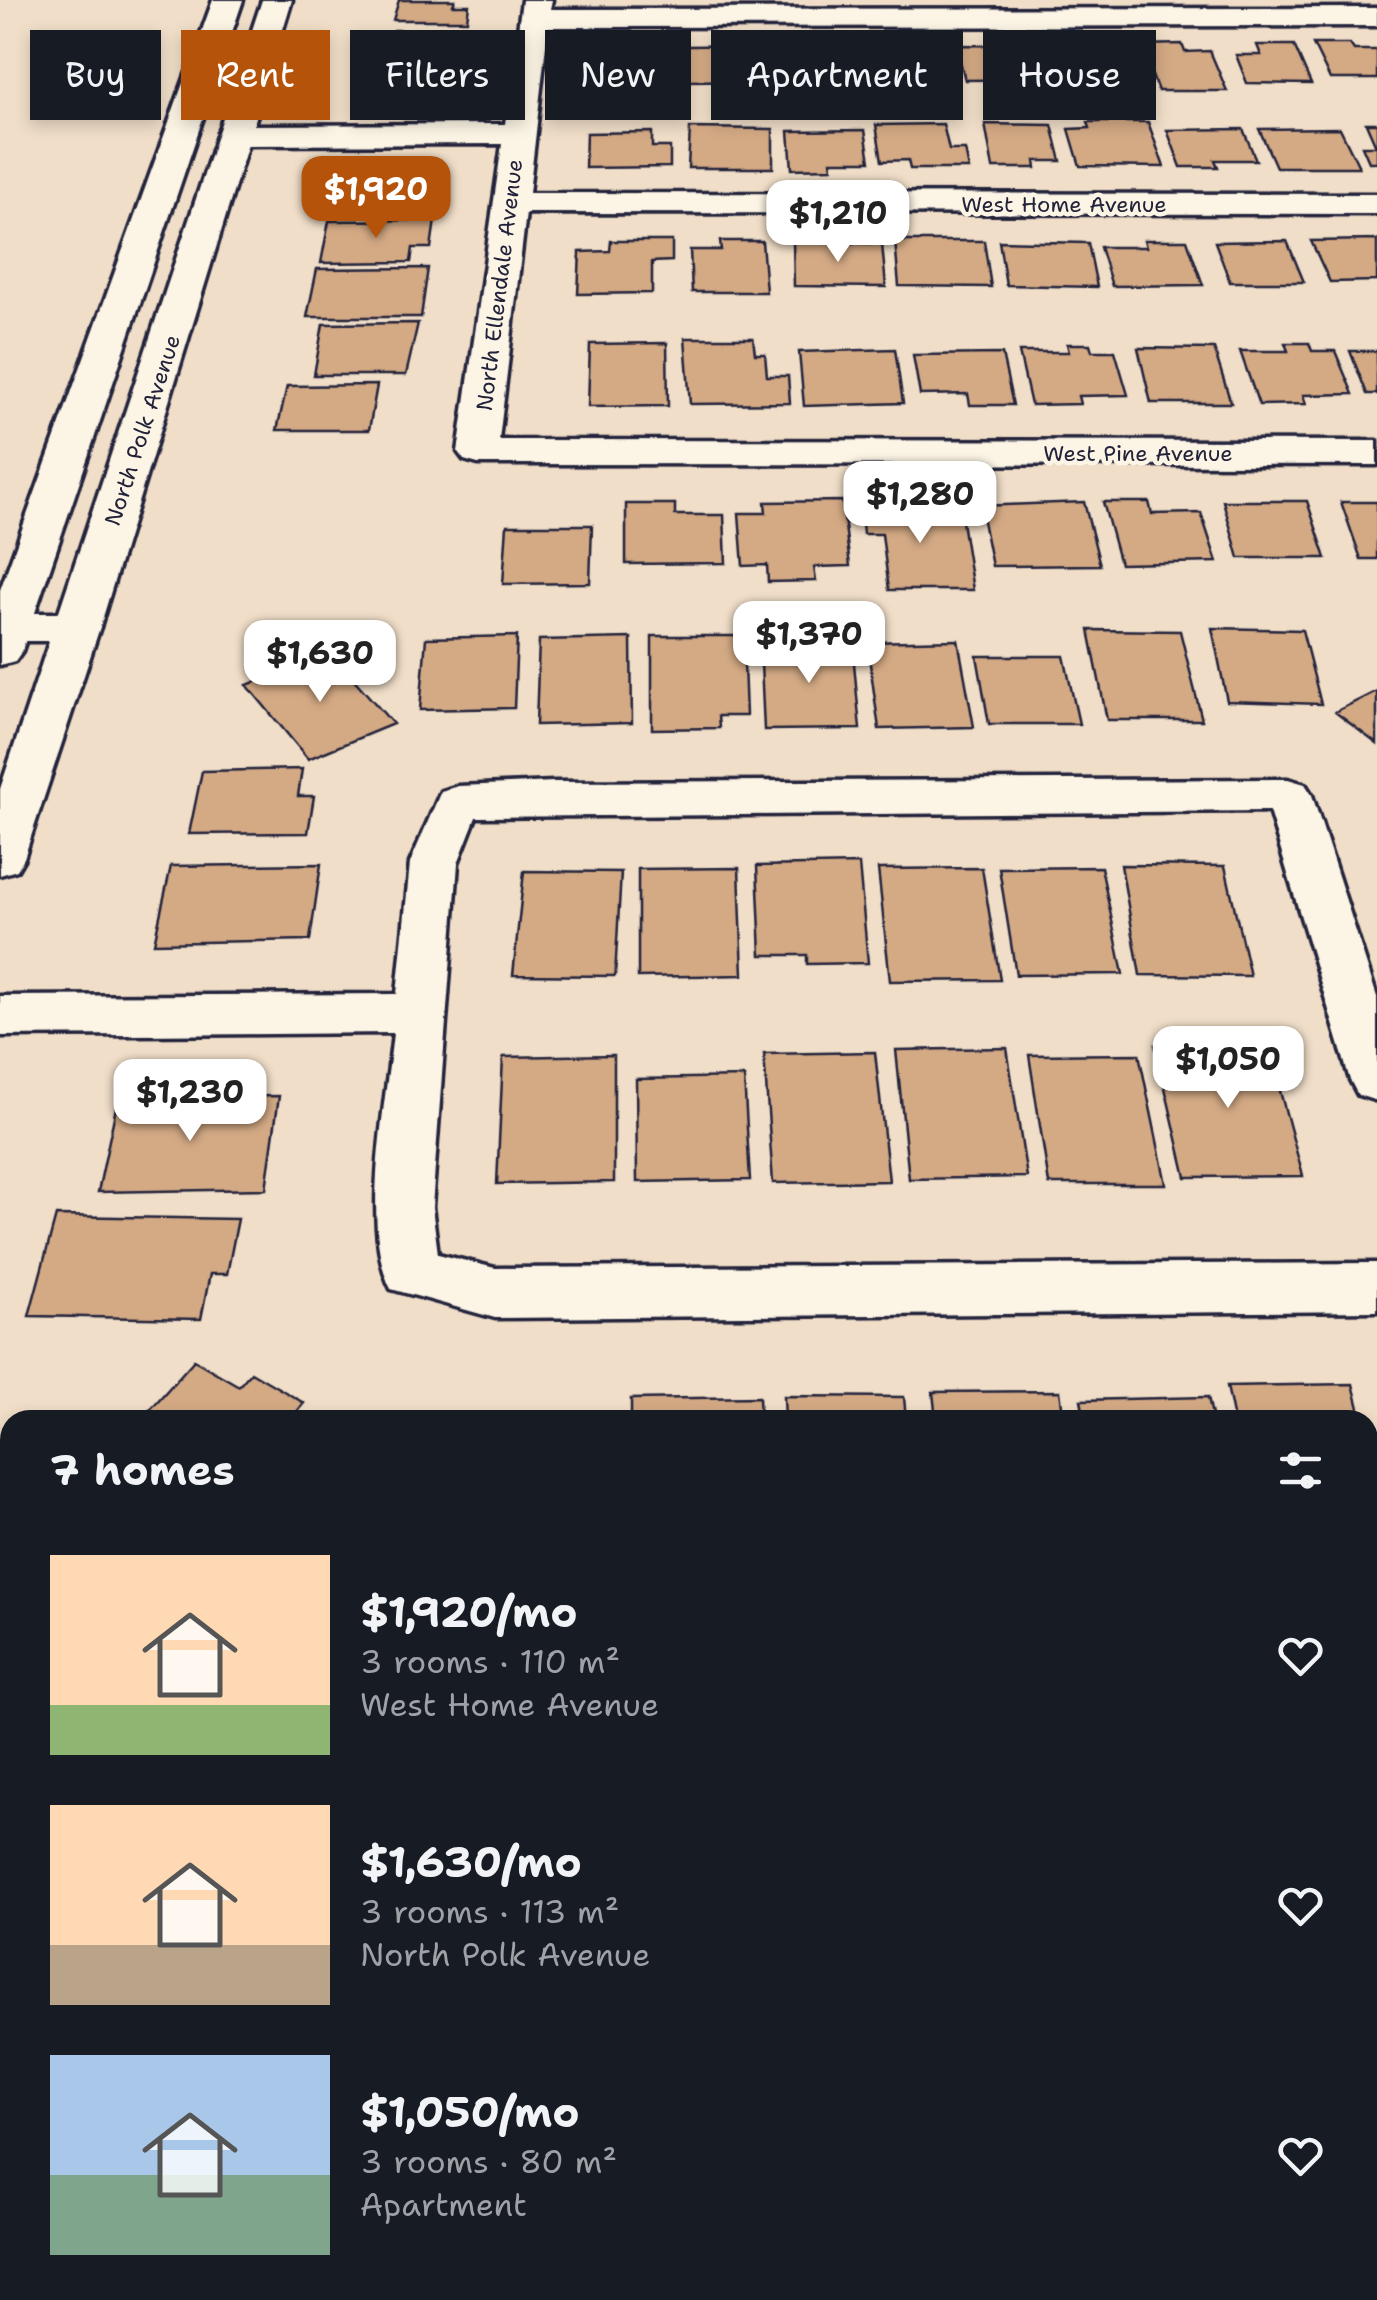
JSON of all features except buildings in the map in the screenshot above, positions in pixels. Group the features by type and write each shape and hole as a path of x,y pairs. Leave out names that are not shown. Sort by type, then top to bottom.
{"street":[{"path":"78,627 3,635 228,0"},
{"path":"236,0 245,9 210,115 236,135 518,134"},
{"name":"North Polk Avenue","path":"0,858 78,627 278,0"},
{"path":"536,9 979,9 1377,16 1369,0"},
{"name":"North Ellendale Avenue","path":"478,452 536,9"},
{"name":"West Home Avenue","path":"510,203 1377,204"},
{"name":"West Pine Avenue","path":"478,452 1377,453"},
{"path":"1377,1080 1288,795 554,798 458,802 434,863 404,1206 411,1272 495,1293 1377,1287"},
{"path":"0,1016 422,1013"}]}
